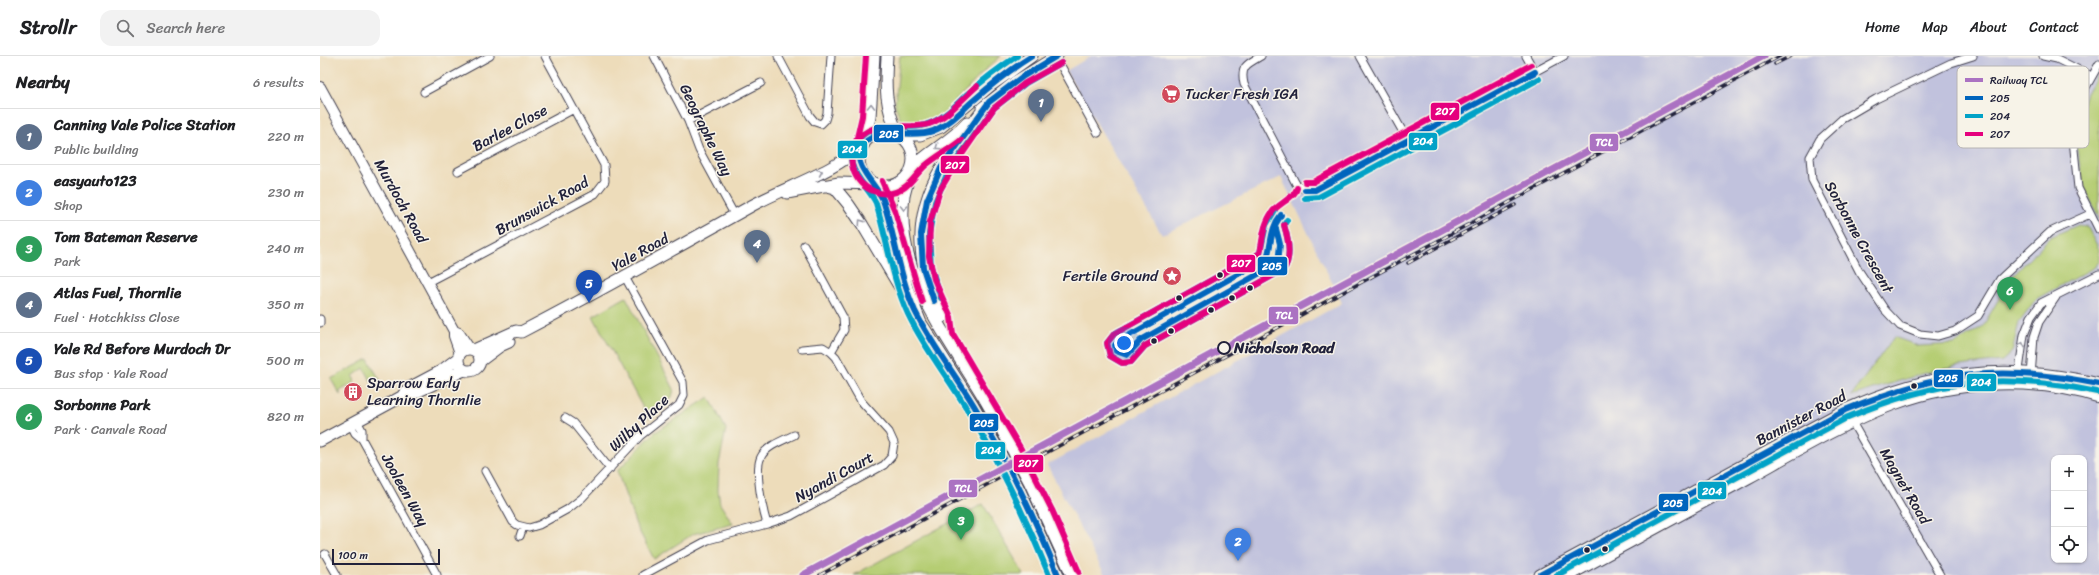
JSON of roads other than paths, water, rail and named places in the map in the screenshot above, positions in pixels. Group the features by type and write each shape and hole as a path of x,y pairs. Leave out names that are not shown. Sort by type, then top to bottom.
{"main road":[{"path":"874,56 870,118 859,163 866,176 874,184 887,215 907,288 921,323"},
{"path":"887,56 887,103 890,116 899,135 911,150 911,169 904,197 904,217 909,253 925,302 985,399 1012,449 1030,483 1072,575"},
{"path":"978,96 985,83 1019,56"},
{"path":"863,145 880,134 889,133 899,135 920,135 941,127 978,96 1032,56"},
{"path":"874,184 889,185 896,184 902,180 920,160 961,130 988,103 1015,82 1054,57"},
{"name":"Murdoch Road","path":"320,87 428,282 454,331 454,336 465,352"},
{"path":"945,335 943,320 931,295 924,275 920,240 922,219 933,182 942,166 988,103"},
{"name":"Yale Road","path":"480,361 500,346 519,336 521,332 772,196 844,161 863,145"},
{"name":"Yale Road","path":"772,196 823,185 849,182 874,184"},
{"path":"823,185 835,188 862,224 921,323 973,405 1019,489 1058,575"},
{"name":"Yale Road","path":"403,396 408,388 441,371 465,352 516,331 521,332"},
{"path":"465,352 479,355 480,361 474,370 464,370 459,365 465,352"},
{"name":"Yale Road","path":"320,441 403,396 412,394 464,370"},
{"name":"Bannister Road","path":"1540,575 1845,410 1890,392 1936,379 1985,372 2031,372 2099,384"},
{"name":"Bannister Road","path":"1569,575 1853,422 1893,404 1936,392 1977,386 2018,384 2063,389 2099,397"}],"street":[{"path":"424,92 490,56"},
{"name":"Brunswick Road","path":"428,282 595,194 605,181 604,165 545,56"},
{"name":"Geographe Way","path":"654,56 688,121 699,150 735,216"},
{"path":"778,56 810,116 815,122 821,124 825,120 827,113 831,56"},
{"path":"1261,56 1246,64 1242,74 1244,84 1296,184 1305,190 1315,190 1564,56"},
{"path":"1360,56 1408,141"},
{"path":"1526,56 1535,72"},
{"name":"Sorbonne Crescent","path":"1973,56 1951,63 1876,99 1842,119 1820,139 1810,156 1812,180 1859,271 1885,310 1900,326 1920,334 1938,336 1955,331 1978,316 2000,279 2050,232 2090,214"},
{"path":"2043,56 2057,59 2071,66"},
{"path":"1054,57 1060,64 1098,133"},
{"path":"2089,80 2099,64"},
{"path":"688,121 761,83"},
{"name":"Barlee Close","path":"458,171 574,109"},
{"path":"2074,148 2078,188 2099,230"},
{"path":"802,349 823,347 831,352 844,330 843,317 804,245"},
{"path":"2018,384 2018,371 2024,335 2031,317 2041,303 2099,274"},
{"name":"Wilby Place","path":"523,527 534,527 568,509 582,498 640,436 679,405 684,395 683,382 625,277"},
{"path":"2030,385 2034,337 2039,322 2057,295"},
{"name":"Nyandi Court","path":"643,575 708,540 768,524 791,516 884,465 892,456 894,442 889,432 861,401 831,352"},
{"name":"Magnet Road","path":"1845,410 1940,575"},
{"path":"565,418 573,423 610,469"},
{"name":"Jooleen Way","path":"354,423 362,430 362,440 437,575"},
{"path":"768,524 763,510 758,469 761,457 769,449 794,435"},
{"path":"485,471 510,518 518,525 523,527 520,536"},
{"path":"325,554 337,575"}],"railway":[{"path":"820,575 1780,56"},
{"path":"1775,64 1791,56"},
{"path":"1408,263 1515,205"}],"rail line":[{"name":"TCL","path":"803,575 1764,56"}],"place":[{"name":"Tucker Fresh IGA","path":"1171,94"},
{"name":"Canning Vale Police Station","path":"1041,122"},
{"name":"Atlas Fuel, Thornlie","path":"757,263"},
{"name":"Fertile Ground","path":"1172,276"},
{"name":"Yale Rd Before Murdoch Dr","path":"589,303"},
{"name":"Sorbonne Park","path":"2010,310"},
{"name":"Nicholson Road","path":"1224,348"},
{"name":"Sparrow Early Learning Thornlie","path":"353,392"},
{"name":"Tom Bateman Reserve","path":"961,540"},
{"name":"easyauto123","path":"1238,561"}]}
